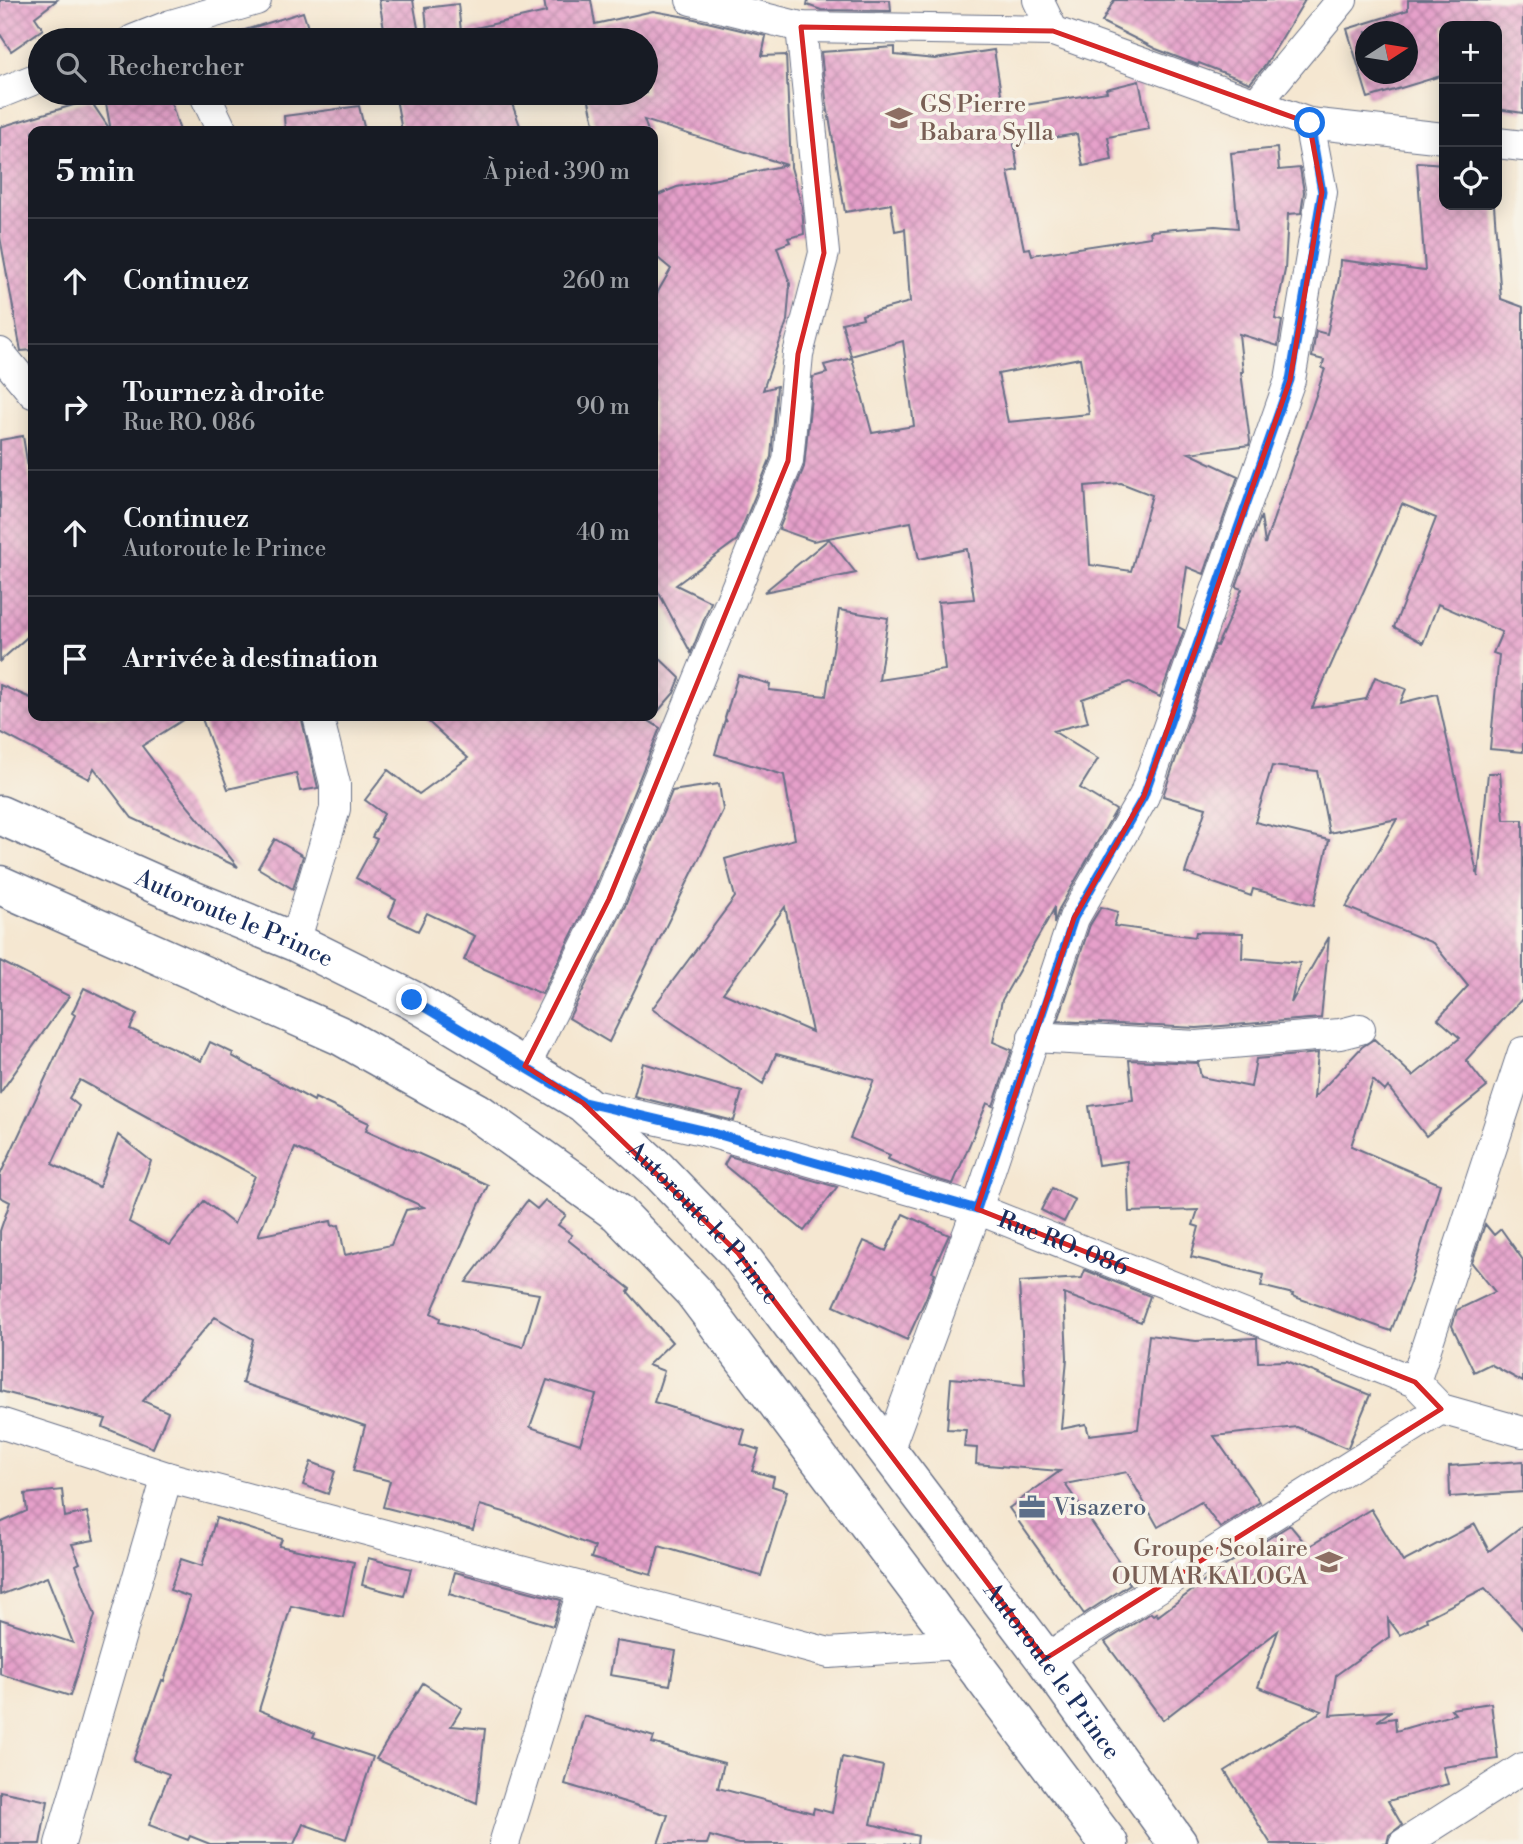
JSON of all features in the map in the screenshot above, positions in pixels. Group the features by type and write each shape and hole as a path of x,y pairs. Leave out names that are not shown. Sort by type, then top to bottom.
{"main road":[{"name":"Autoroute le Prince","path":"0,815 187,898 295,942 412,1000 583,1102 657,1168 738,1253 1045,1659 1178,1844"},
{"path":"0,884 341,1036 477,1112 618,1213 693,1292 1109,1844"}],"street":[{"path":"187,28 256,0"},
{"path":"691,0 801,27 1053,32 1310,123 1439,137"},
{"path":"1038,0 1053,32"},
{"path":"1256,104 1342,0"},
{"path":"525,1066 609,899 788,461 798,354 824,253 801,27"},
{"path":"0,93 28,82"},
{"path":"210,105 220,126"},
{"path":"888,1451 977,1209 1074,918 1144,796 1290,380 1322,192 1310,123"},
{"path":"1502,144 1523,146"},
{"path":"0,353 28,387"},
{"path":"295,942 335,809 335,785 319,721"},
{"path":"1033,1037 1197,1046 1301,1039 1340,1034 1360,1028"},
{"path":"1415,1382 1523,1052"},
{"name":"Rue RO. 086","path":"583,1102 706,1131 977,1209 1415,1382 1441,1409"},
{"path":"1045,1659 1441,1409 1523,1432"},
{"path":"0,1423 167,1477 829,1653 957,1644"},
{"path":"60,1844 167,1477"},
{"path":"504,1844 583,1588"},
{"path":"1405,1844 1523,1768"}],"highlighted area":[{"path":"801,27 1053,31 1309,123 1322,192 1290,380 1144,796 1074,918 977,1209 1415,1382 1441,1409 1045,1659 738,1253 583,1103 525,1066 609,899 788,461 798,354 824,253"}],"building":[{"path":"0,0 57,0 35,17 42,28 28,28 28,39 11,51 0,34"},
{"path":"379,0 413,0 418,28 384,28"},
{"path":"544,0 591,0 595,24 653,11 766,36 762,56 786,55 791,167 802,207 804,234 788,238 790,242 777,247 790,284 787,321 763,390 777,386 771,457 737,540 676,585 711,602 691,653 658,591 658,291 671,269 658,258 658,195 677,187 787,165 644,120 646,126 595,126 590,105 658,105 658,28 476,28 546,12"},
{"path":"808,0 890,0 891,11 821,10 807,5"},
{"path":"1114,0 1305,0 1265,66 1250,83 1156,49 1102,22"},
{"path":"1408,0 1523,0 1523,113 1502,110 1502,21 1439,21 1439,77 1418,83 1418,21 1373,21 1408,10"},
{"path":"458,4 461,28 427,28 425,8"},
{"path":"303,12 308,28 252,28"},
{"path":"1355,27 1355,55 1347,29"},
{"path":"895,47 895,55 935,59 994,50 1003,106 1007,108 1107,92 1106,89 1139,81 1149,129 1108,137 1112,160 1083,166 1077,134 1014,144 1018,170 1008,172 1024,249 1030,248 1032,255 1151,237 1150,231 1215,226 1238,228 1231,153 1277,148 1279,170 1300,168 1304,192 1301,213 1288,214 1285,270 1275,319 1282,321 1278,346 1239,334 1249,445 1189,453 1238,476 1204,574 1187,567 1178,627 1184,630 1160,697 1130,682 1082,699 1088,722 1053,731 1098,759 1080,788 1116,810 1059,909 1054,924 1054,909 1002,1000 993,1042 1012,1050 993,1106 987,1103 953,1184 888,1159 890,1155 850,1138 874,1080 776,1054 763,1084 652,1009 735,897 725,859 795,839 784,775 715,754 725,720 727,722 725,718 738,675 770,684 769,690 826,696 839,610 888,618 879,680 945,670 938,602 974,599 967,549 919,559 911,522 813,541 779,529 804,467 813,377 827,373 824,365 852,358 872,433 914,426 903,341 851,356 842,323 910,302 905,229 895,231 891,204 845,212 821,52","holes":["1080,358 1089,414 1008,422 998,374","1121,483 1152,495 1131,571 1090,565 1085,486","785,907 812,1032 723,993"]},
{"path":"1364,84 1414,84 1368,98"},
{"path":"73,105 93,105 108,126 28,126 28,350 21,351 0,237 0,127"},
{"path":"106,105 172,105 178,126 110,126"},
{"path":"397,105 512,105 520,126 401,126"},
{"path":"359,106 364,126 285,126 284,116"},
{"path":"1417,162 1439,164 1439,210 1494,210 1501,299 1523,307 1523,752 1490,749 1499,655 1493,653 1502,632 1438,604 1423,643 1394,627 1436,518 1402,504 1312,708 1366,699 1375,677 1406,689 1400,703 1437,694 1478,877 1488,773 1500,773 1504,820 1523,820 1523,998 1466,1060 1487,1087 1426,1136 1388,1087 1385,1091 1373,1080 1351,1146 1440,1184 1410,1282 1391,1331 1292,1296 1293,1294 1261,1286 1264,1275 1191,1257 1199,1227 1193,1225 1198,1210 1129,1212 1127,1161 1098,1165 1089,1106 1133,1100 1129,1060 1198,1063 1201,1077 1251,1087 1256,1059 1318,1053 1314,1098 1362,1047 1374,1039 1413,1076 1460,1038 1438,1019 1468,986 1433,943 1346,907 1397,819 1329,833 1317,771 1272,766 1255,822 1329,840 1314,905 1253,889 1251,896 1185,873 1206,808 1163,796 1215,645 1217,646 1242,589 1236,587 1261,516 1265,544 1325,369 1322,368 1324,360 1312,357 1316,331 1327,334 1339,278 1340,260 1425,271"},
{"path":"23,436 28,467 28,636 0,661 0,440"},
{"path":"829,539 856,573 764,592"},
{"path":"658,657 680,678 674,693 658,711"},
{"path":"0,685 28,697 28,721 181,721 142,746 238,867 132,818 94,768 89,779 0,732"},
{"path":"203,721 302,721 318,788 300,791 296,773 228,789"},
{"path":"427,721 649,721 660,728 593,892 542,994 464,960 475,936 427,913 418,931 389,917 396,900 356,878 377,839 372,837 384,814 365,800 388,770 419,794 468,758"},
{"path":"719,784 723,810 609,1042 569,1018 625,906 672,791"},
{"path":"275,839 303,856 293,889 258,868"},
{"path":"1101,907 1118,912 1114,926 1195,937 1196,932 1243,933 1242,958 1300,963 1291,1003 1329,937 1321,1018 1197,1028 1058,1021 1090,925"},
{"path":"0,961 69,996 0,1093"},
{"path":"84,988 137,1014 130,1029 201,1061 210,1042 314,1101 315,1098 369,1123 366,1130 488,1185 431,1313 440,1318 439,1322 523,1347 539,1294 466,1282 527,1201 537,1209 545,1200 566,1215 558,1225 572,1235 568,1240 630,1289 628,1292 672,1342 648,1365 664,1371 654,1402 745,1430 741,1444 759,1450 752,1471 774,1477 772,1486 787,1491 761,1576 659,1546 651,1575 591,1558 595,1547 480,1505 473,1530 383,1507 390,1481 353,1471 365,1426 242,1383 253,1339 215,1317 143,1401 168,1412 153,1448 103,1427 106,1419 0,1391 0,1231 10,1202 0,1197 0,1175 75,1015 72,1013","holes":["80,1080 255,1176 234,1224 204,1201 170,1245 129,1222 151,1161 118,1135 99,1187 52,1164 79,1106 69,1098","295,1148 424,1207 406,1210 391,1245 345,1255 339,1225 332,1226 331,1221 258,1236","547,1380 596,1395 580,1444 530,1427"]},
{"path":"643,1063 742,1092 734,1121 634,1096"},
{"path":"729,1156 837,1187 804,1231 724,1165"},
{"path":"1052,1188 1075,1200 1064,1222 1041,1210"},
{"path":"903,1214 949,1235 907,1340 834,1306 864,1241 886,1251"},
{"path":"1485,1224 1494,1235 1501,1229 1523,1260 1523,1382 1490,1364 1474,1372 1452,1326 1457,1310 1495,1292 1472,1263"},
{"path":"1085,1270 1150,1296 1141,1322 1064,1294 1067,1358 1061,1429 1086,1424 1089,1435 1138,1429 1149,1335 1196,1341 1257,1338 1258,1362 1287,1361 1370,1395 1346,1448 1297,1427 1214,1436 1260,1502 1220,1528 1201,1502 1158,1527 1127,1472 1065,1484 1129,1576 1126,1578 1130,1584 1084,1614 1009,1508 1060,1471 976,1464 977,1448 964,1447 966,1430 947,1429 951,1378 1025,1385 1019,1282 1082,1278"},
{"path":"1523,1461 1523,1492 1450,1497 1449,1466"},
{"path":"311,1462 335,1471 328,1494 303,1485"},
{"path":"62,1490 65,1517 87,1512 94,1540 72,1544 80,1563 76,1565 95,1615 70,1696 0,1674 0,1619 73,1643 47,1577 0,1595 0,1523 27,1511 25,1494"},
{"path":"1371,1509 1403,1562 1475,1524 1489,1551 1523,1525 1523,1629 1485,1588 1426,1618 1427,1621 1400,1635 1388,1619 1389,1637 1336,1675 1330,1715 1391,1711 1377,1721 1395,1718 1396,1731 1455,1714 1451,1709 1491,1703 1498,1759 1443,1767 1448,1784 1388,1801 1402,1825 1389,1835 1387,1844 1271,1844 1225,1771 1322,1711 1258,1687 1278,1631 1163,1720 1105,1642 1151,1613 1158,1616 1225,1566 1290,1525 1308,1547"},
{"path":"216,1518 282,1539 279,1546 354,1562 343,1617 291,1606 259,1710 315,1733 313,1737 373,1757 346,1839 303,1824 294,1844 210,1844 190,1836 188,1840 149,1825 169,1774 133,1761 162,1680 164,1681 190,1597 170,1590 181,1559 202,1566"},
{"path":"368,1558 411,1569 404,1596 362,1585"},
{"path":"455,1572 561,1600 553,1626 449,1594"},
{"path":"616,1641 676,1651 670,1685 610,1675"},
{"path":"423,1683 462,1708 451,1726 485,1729 477,1803 376,1759"},
{"path":"584,1716 654,1737 652,1743 724,1763 718,1788 813,1813 814,1808 832,1813 842,1757 883,1766 871,1824 918,1836 917,1844 738,1844 710,1836 707,1844 658,1844 668,1815 565,1784"},
{"path":"0,1791 48,1801 40,1844 0,1844"}],"place":[{"name":"GS Pierre Babara Sylla","path":"899,118"},
{"name":"Visazero","path":"1032,1507"},
{"name":"Groupe Scolaire OUMAR KALOGA","path":"1329,1562"}],"route":[{"path":"412,1000 583,1102 706,1131 977,1209 1074,918 1144,796 1290,380 1322,192 1310,123"}]}
